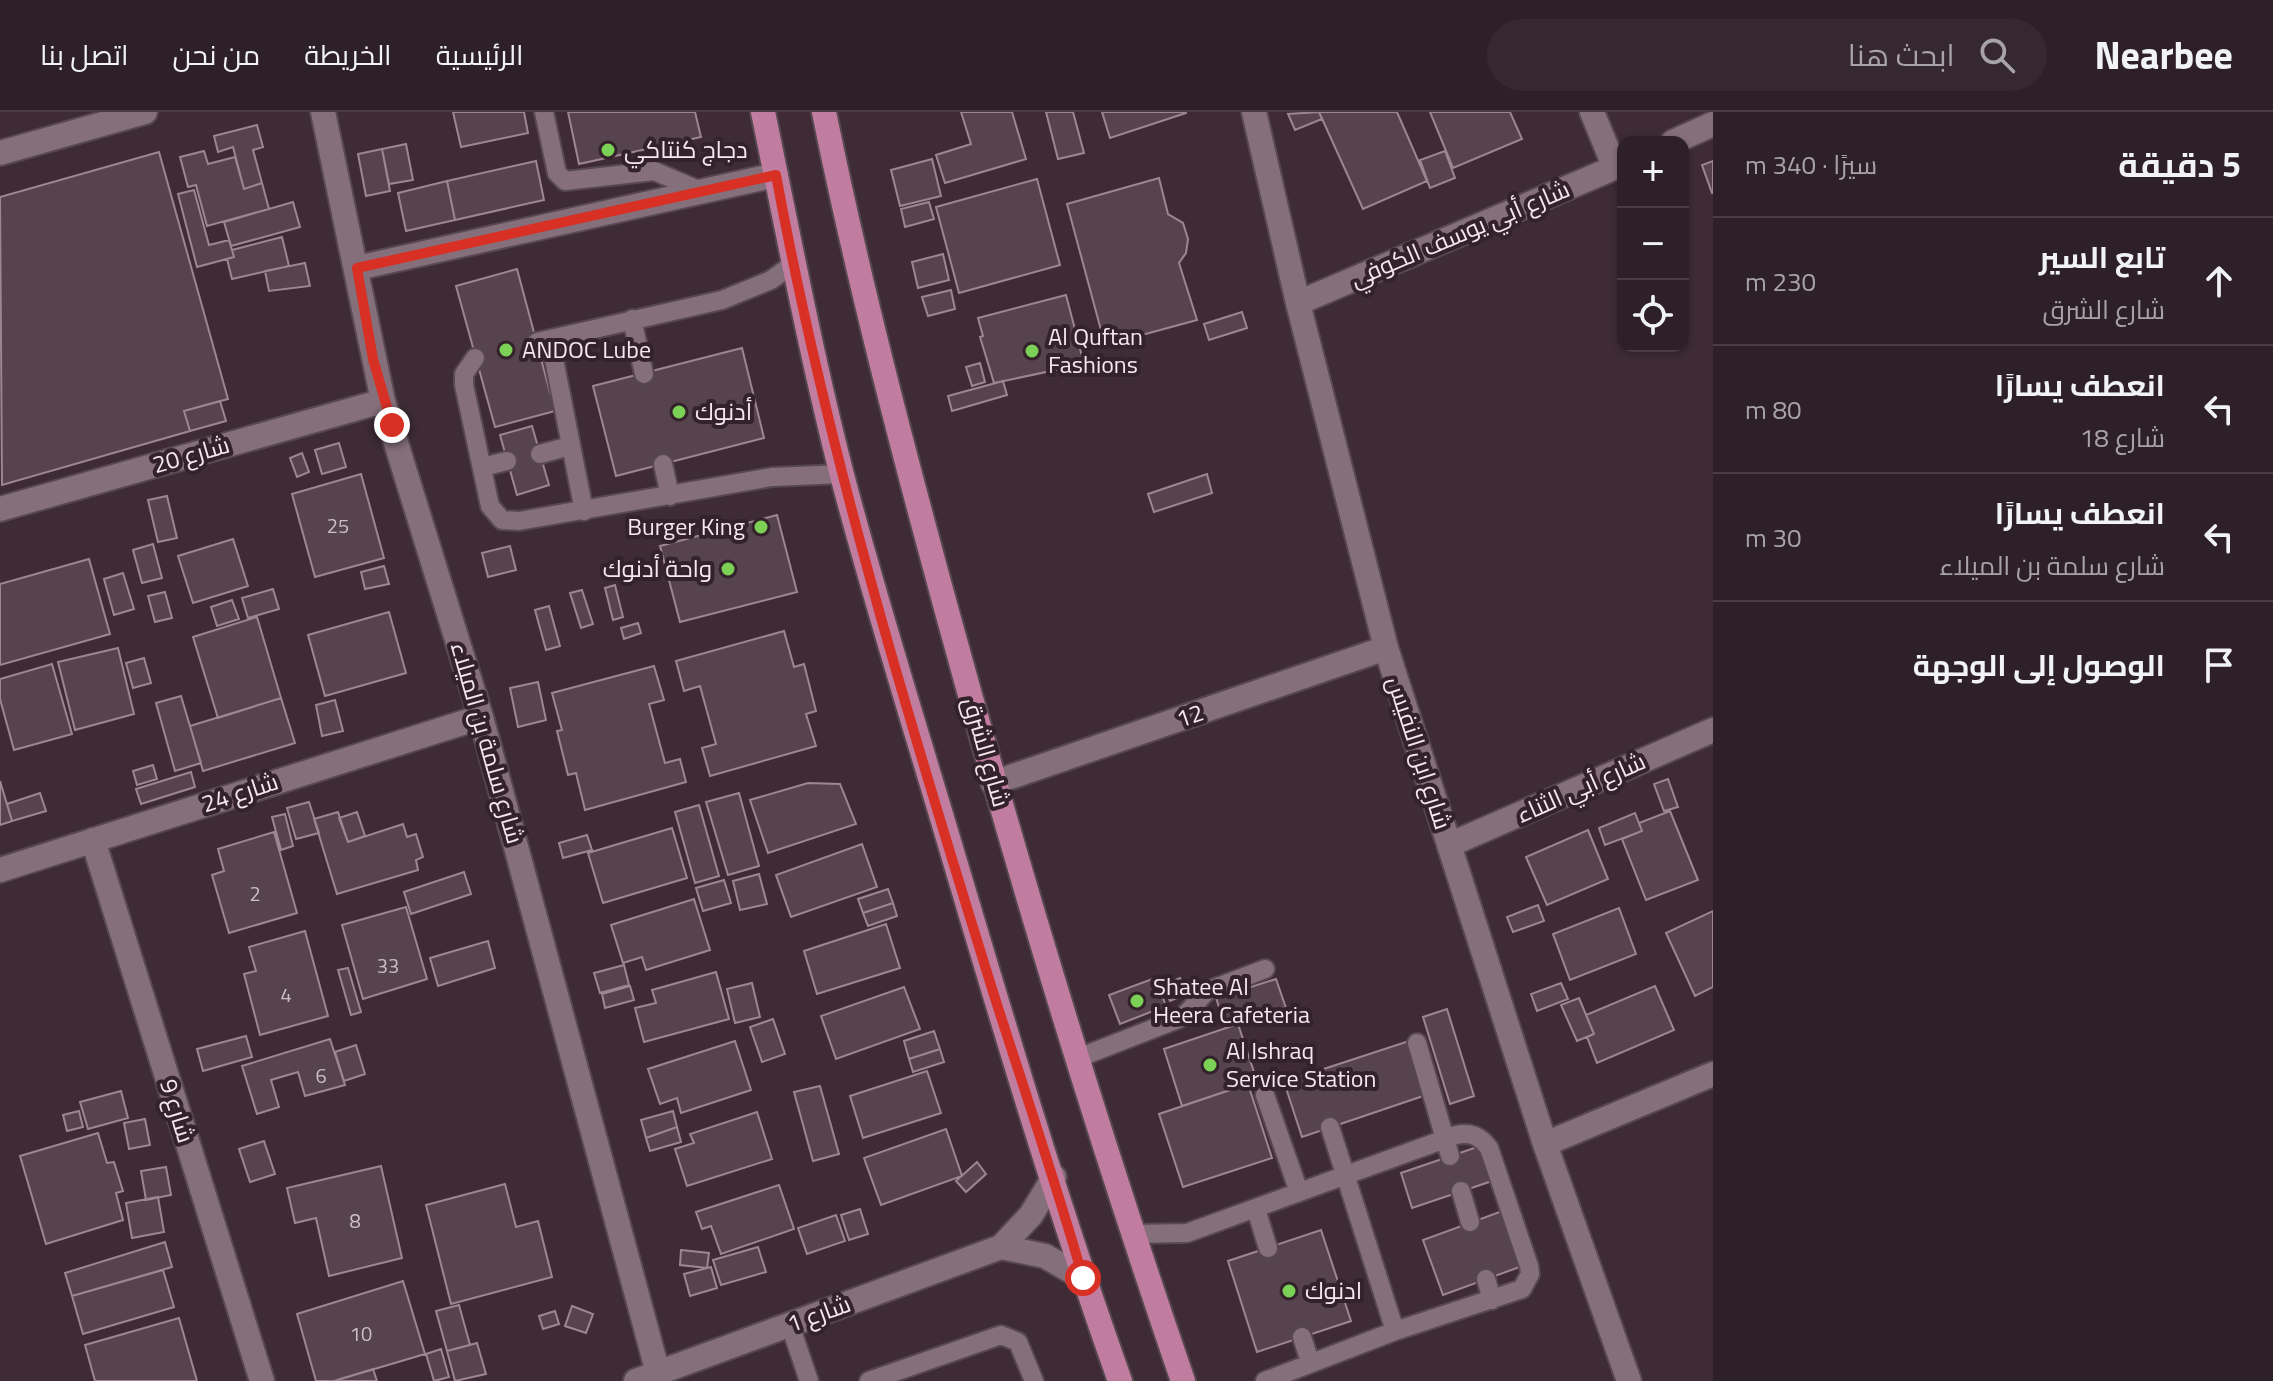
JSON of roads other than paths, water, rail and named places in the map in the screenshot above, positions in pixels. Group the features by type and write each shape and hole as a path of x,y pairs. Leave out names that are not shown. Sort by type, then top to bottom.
{"main road":[{"path":"763,112 793,264 842,474 994,994 1054,1177 1083,1278 1120,1381"},
{"name":"شارع الشرق","path":"824,112 887,390 993,783 1133,1234 1183,1381"}],"street":[{"path":"0,153 145,112"},
{"name":"شارع سلمة بن الميلاء","path":"323,112 383,401 481,717 647,1377"},
{"name":"شارع ابن النفيس","path":"1254,112 1298,303 1386,648 1545,1144 1629,1381"},
{"path":"1592,112 1617,162"},
{"path":"1686,136 1713,124"},
{"name":"شارع أبي يوسف الكوفي","path":"1298,303 1617,167"},
{"path":"357,268 776,175"},
{"name":"شارع 20","path":"0,509 383,401"},
{"name":"12","path":"993,783 1386,648"},
{"name":"شارع 24","path":"0,870 481,717"},
{"name":"شارع أبي الثناء","path":"1449,845 1713,730"},
{"name":"شارع 9","path":"93,840 262,1381"},
{"path":"1545,1144 1713,1074"},
{"path":"1001,1247 1031,1215 1054,1177"},
{"path":"1001,1247 1045,1256 1083,1278"},
{"name":"شارع 1","path":"647,1377 1001,1247"}],"lane":[{"path":"544,112 557,173 565,181 654,171 701,191"},
{"path":"584,511 543,340 748,292 793,264"},
{"path":"632,319 644,374"},
{"path":"475,358 464,374 464,385 490,506 502,520 510,522 584,511 784,475 842,474"},
{"path":"540,454 570,446"},
{"path":"482,467 507,461"},
{"path":"663,464 670,496"},
{"path":"1078,1058 1183,1017 1207,991 1265,969"},
{"path":"1417,1043 1448,1147"},
{"path":"1265,1095 1299,1192"},
{"path":"1330,1127 1395,1331"},
{"path":"1133,1234 1187,1233 1345,1176 1448,1147 1465,1133 1475,1135 1489,1148 1529,1266 1530,1274 1522,1289 1395,1331 1265,1381"},
{"path":"1461,1191 1470,1222"},
{"path":"1256,1209 1268,1248"},
{"path":"1486,1279 1492,1300"},
{"path":"790,1325 809,1381"},
{"path":"869,1381 1001,1335 1018,1342 1034,1381"},
{"path":"1302,1337 1310,1362"}],"place":[{"name":"دجاج كنتاكي","path":"608,150"},
{"name":"ANDOC Lube","path":"506,350"},
{"name":"Al Quftan Fashions","path":"1032,351"},
{"name":"أدنوك","path":"679,412"},
{"name":"Burger King","path":"761,527"},
{"name":"واحة أدنوك","path":"728,569"},
{"name":"Shatee Al Heera Cafeteria","path":"1137,1001"},
{"name":"Al Ishraq Service Station","path":"1210,1065"},
{"name":"ادنوك","path":"1289,1291"}]}
